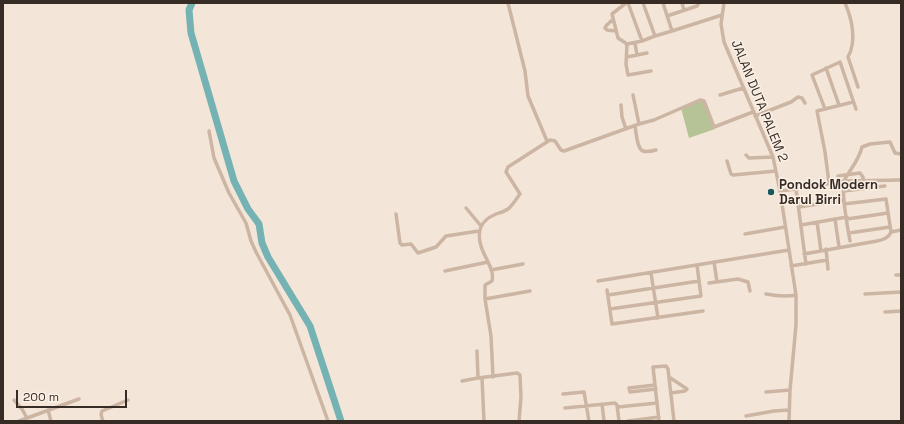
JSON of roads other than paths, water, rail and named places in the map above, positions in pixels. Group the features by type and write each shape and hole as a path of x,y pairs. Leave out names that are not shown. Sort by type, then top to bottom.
{"street":[{"path":"508,3 525,71 528,96 547,141"},
{"path":"642,41 627,3 613,13 618,38 627,44 642,41 722,16"},
{"path":"643,3 655,36"},
{"path":"663,3 672,31"},
{"path":"682,3 684,10"},
{"path":"667,16 697,6 699,3"},
{"name":"JALAN DUTA PALEM 2","path":"724,3 722,16 722,35 724,42 773,157 780,191 796,295 796,325 790,390 789,421"},
{"path":"845,3 851,22 853,37 851,52 848,57 858,87"},
{"path":"613,19 605,28 616,31"},
{"path":"635,43 637,55"},
{"path":"627,44 628,57 626,64 628,75 651,71"},
{"path":"628,57 647,53"},
{"path":"825,108 812,75 840,62 856,109"},
{"path":"826,68 839,105"},
{"path":"720,95 743,88"},
{"path":"633,95 638,145 643,151 656,150"},
{"path":"755,116 791,102 798,97 802,98 805,103"},
{"path":"494,377 491,336 485,299 485,284 493,279 478,233 481,226 491,216 507,209 520,194 506,172 507,169 547,141 553,140 561,150 564,151 654,120 702,99 714,127 753,112"},
{"path":"828,183 825,152 817,110 853,102"},
{"path":"621,105 622,117 626,129"},
{"path":"209,131 214,158 221,175 246,223 256,252 290,315 328,421"},
{"path":"850,241 844,204 844,181 861,155 862,147 865,145 890,142 895,152 901,154"},
{"path":"746,154 749,158 773,157"},
{"path":"727,160 732,175 776,171"},
{"path":"838,176 861,173 863,181"},
{"path":"780,191 796,190 844,181 901,180"},
{"path":"844,191 884,186"},
{"path":"796,190 806,264"},
{"path":"844,204 884,199 888,212 891,232"},
{"path":"799,207 844,200"},
{"path":"466,208 481,226"},
{"path":"801,225 888,212"},
{"path":"396,214 400,242 402,245 411,244 418,253 436,247 446,236 479,231"},
{"path":"835,219 839,247"},
{"path":"817,222 821,251"},
{"path":"745,234 785,227"},
{"path":"849,233 890,227"},
{"path":"804,254 882,240 889,236 891,232 901,230"},
{"path":"826,249 828,269"},
{"path":"598,281 789,250"},
{"path":"791,266 827,260"},
{"path":"445,271 488,262"},
{"path":"714,262 717,282"},
{"path":"491,270 523,264"},
{"path":"610,310 702,296 697,265"},
{"path":"651,273 658,318"},
{"path":"896,275 901,275"},
{"path":"709,283 743,279 748,282 750,291"},
{"path":"608,294 699,281"},
{"path":"607,290 612,324 703,311"},
{"path":"485,299 530,291"},
{"path":"865,294 901,292"},
{"path":"766,294 786,297 796,295"},
{"path":"884,312 901,311"},
{"path":"477,351 484,421"},
{"path":"628,421 659,419 654,367 667,367 674,421"},
{"path":"462,381 517,373 520,375 521,399 519,421"},
{"path":"669,377 687,389 685,391 671,393"},
{"path":"655,387 630,392 629,388 655,387"},
{"path":"766,392 790,390"},
{"path":"563,394 584,392 588,421"},
{"path":"19,421 79,399"},
{"path":"14,400 32,421"},
{"path":"103,421 100,414 102,411 128,400"},
{"path":"565,408 616,403 620,421"},
{"path":"618,407 657,403"},
{"path":"602,404 604,421"},
{"path":"48,410 51,421"},
{"path":"746,416 789,410"}],"waterway":[{"path":"192,3 189,10 191,33 234,181 248,209 259,224 262,243 268,257 310,326 341,421"}],"place":[{"name":"Pondok Modern Darul Birri","path":"771,192"}]}
